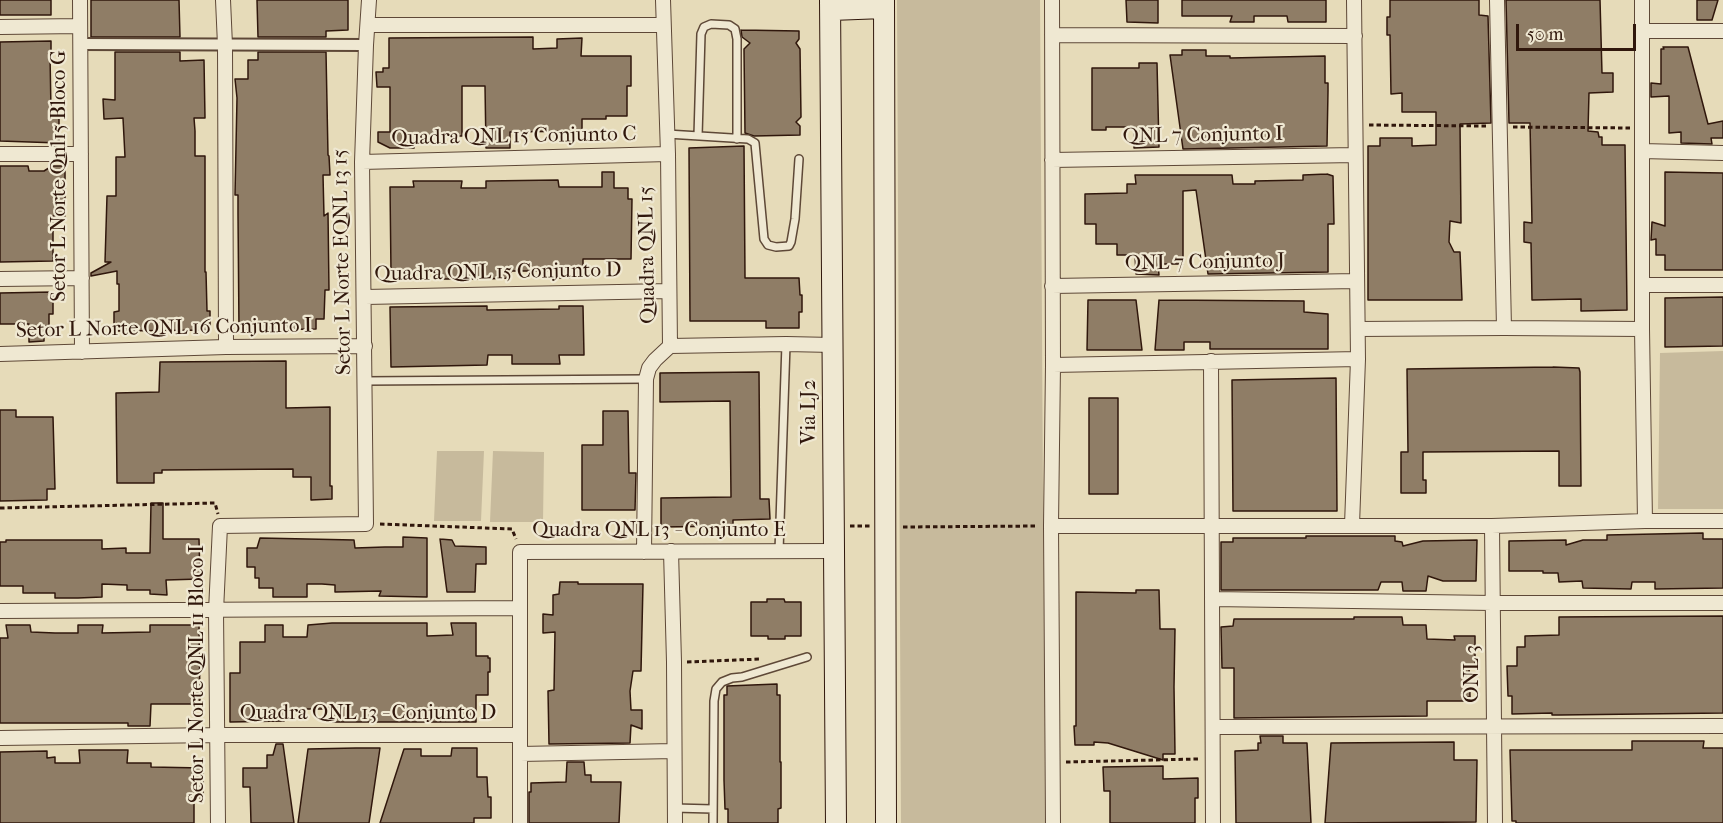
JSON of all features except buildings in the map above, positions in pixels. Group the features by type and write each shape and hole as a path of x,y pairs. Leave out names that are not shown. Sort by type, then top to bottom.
{"main road":[{"path":"831,5 884,4 886,823"},
{"name":"Via LJ2","path":"831,5 836,823"}],"street":[{"name":"Setor L Norte Qnl15 Bloco G","path":"80,0 82,352"},
{"path":"223,0 225,347"},
{"name":"Setor L Norte EQNL 13 15","path":"366,524 362,162 369,0"},
{"name":"Quadra QNL 15","path":"663,0 668,154 670,346 833,345"},
{"path":"1052,0 1053,364 1045,526 1053,823"},
{"path":"1352,525 1358,359 1354,0"},
{"path":"1497,0 1504,328"},
{"path":"1642,0 1644,521"},
{"path":"368,25 663,25"},
{"path":"0,27 80,26"},
{"path":"1643,31 1723,31"},
{"path":"1052,35 1355,36"},
{"path":"80,44 366,45"},
{"path":"1642,151 1723,153"},
{"path":"0,154 81,154"},
{"name":"Quadra QNL 15 Conjunto C","path":"362,162 668,154"},
{"name":"QNL 7 Conjunto I","path":"1053,160 1355,155"},
{"path":"0,279 82,278"},
{"name":"QNL 7 Conjunto J","path":"1052,286 1358,281"},
{"path":"1643,285 1723,285"},
{"name":"Quadra QNL 15 Conjunto D","path":"364,297 669,291"},
{"path":"1358,329 1642,329"},
{"name":"Setor L Norte QNL 16 Conjunto I","path":"0,354 225,347 365,346"},
{"path":"644,552 646,379 649,368 670,346"},
{"path":"1053,364 1358,359"},
{"path":"1210,361 1213,823"},
{"path":"1045,526 1492,526 1723,521"},
{"path":"220,526 366,524"},
{"name":"Setor L Norte QNL 11 Bloco I","path":"218,823 216,611 220,526"},
{"name":"ONL 3","path":"1492,526 1495,823"},
{"path":"671,551 675,823"},
{"name":"Quadra QNL 13 - Conjunto E","path":"520,823 520,552 835,551"},
{"path":"1212,599 1493,603 1723,603"},
{"path":"0,611 520,608"},
{"path":"1213,727 1723,726"},
{"name":"Quadra QNL 13 - Conjunto D","path":"0,738 520,735"},
{"path":"520,754 674,751"}],"lane":[{"path":"698,136 701,34 704,27 711,24 729,25 735,29 737,39 737,139"},
{"path":"667,134 748,139 755,144 764,238 768,244 776,247 789,246 791,242 799,159"},
{"path":"778,551 786,344"},
{"path":"365,381 646,379"},
{"path":"713,823 716,689 722,682 732,678 807,657"},
{"path":"674,808 713,809"}],"path":[{"path":"0,508 215,503 220,526"},
{"path":"366,524 512,529 520,552"},
{"path":"846,526 875,526"},
{"path":"895,526 1045,526"},
{"path":"674,662 762,658"},
{"path":"1053,762 1213,759"}],"shaded area":[{"path":"897,0 1040,0 1045,823 901,823"},
{"path":"1723,351 1723,509 1658,509 1660,353"},
{"path":"437,451 484,451 481,521 434,521"},
{"path":"493,451 544,452 543,522 490,522"}]}
